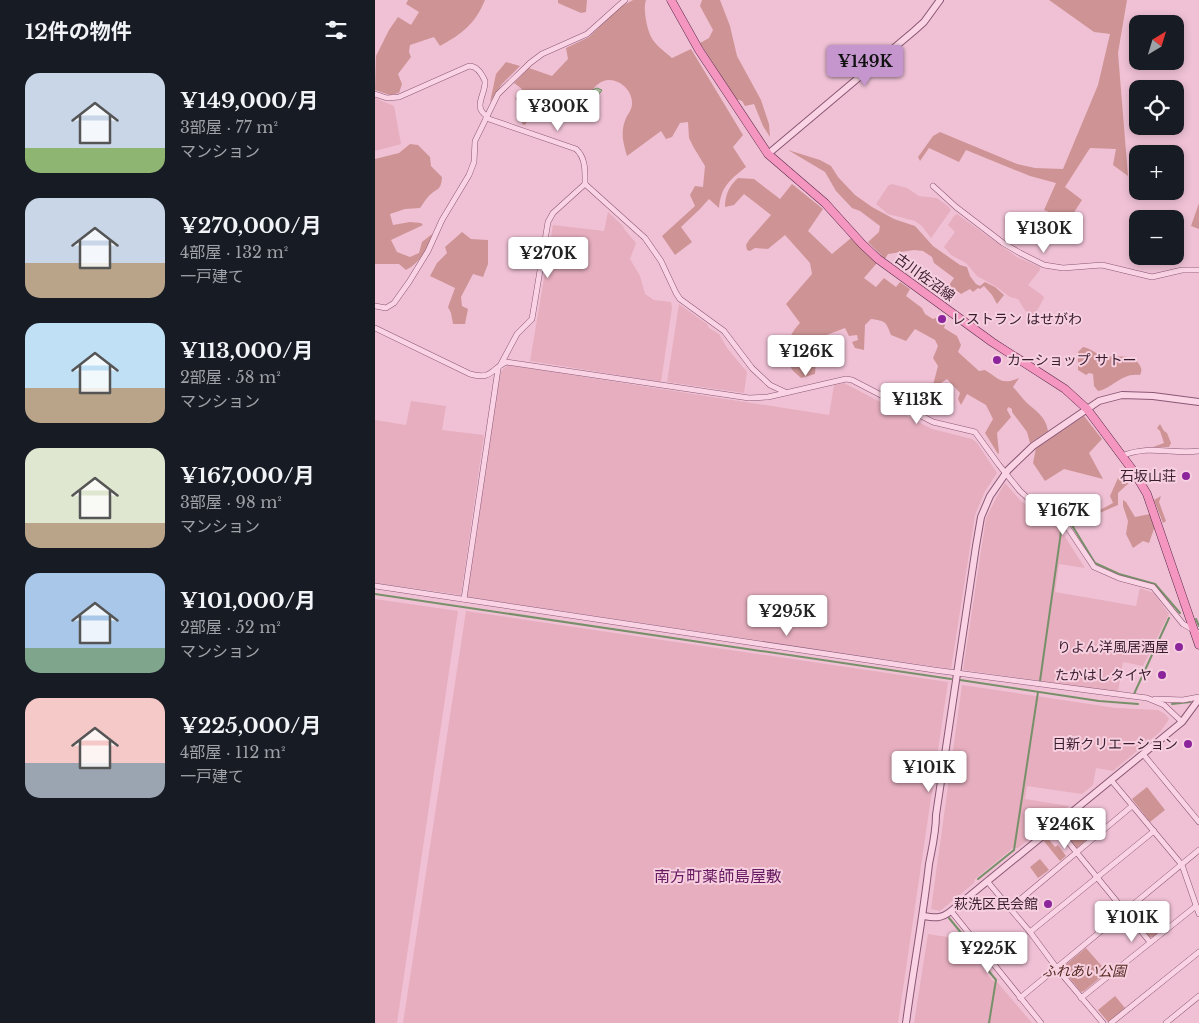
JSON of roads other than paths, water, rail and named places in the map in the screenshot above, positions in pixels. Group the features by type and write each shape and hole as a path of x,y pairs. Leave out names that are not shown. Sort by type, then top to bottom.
{"main road":[{"name":"古川佐沼線","path":"671,0 699,50 768,154 825,203 878,259 992,342 1065,389 1087,409 1141,482 1153,508 1198,638"}],"street":[{"path":"375,306 381,308 390,306 400,296 419,266 442,220 472,169 475,141 498,94 530,63 550,50 587,34 625,0"},
{"path":"768,154 914,31 924,22 940,0"},
{"path":"375,94 387,98 399,97 469,66 480,71 485,81 479,106 482,113 486,117 576,149 583,156 585,184 645,238 661,260 680,299 724,331 752,368 770,385 785,392"},
{"path":"464,600 499,366 517,334 532,319 548,222 553,213 585,184"},
{"path":"933,186 956,207 1003,242 1044,265 1063,268 1107,266 1152,277 1182,270 1199,270"},
{"path":"375,328 470,374 482,376 506,362 758,398 846,378 852,380 933,422 975,432 1005,473 1031,501 1066,525 1095,567 1119,578 1153,587 1183,624 1198,638"},
{"path":"906,1023 981,517 989,496 1005,473 1033,446 1099,401 1122,395 1153,396 1199,402"},
{"path":"1122,456 1139,451 1160,449 1199,451"},
{"path":"375,586 957,672 1147,698 1183,700 1199,698"},
{"path":"1147,698 1164,705 1182,722"},
{"path":"923,916 936,918 945,916 1182,722 1199,698"},
{"path":"1143,754 1199,822"},
{"path":"1111,780 1181,865 1199,914"},
{"path":"1010,908 1133,806"},
{"path":"1055,826 1150,942"},
{"path":"1030,932 1154,831"},
{"path":"1020,998 1199,850"},
{"path":"987,881 1103,1023"},
{"path":"1081,998 1196,906"},
{"path":"951,911 1041,1023"},
{"path":"1111,1023 1199,952"},
{"path":"1166,1023 1199,996"}],"waterway":[{"path":"1031,496 1070,522 1095,563 1119,574 1155,584 1180,613"},
{"path":"1040,681 1061,532"},
{"path":"375,594 951,679"},
{"path":"1134,694 1169,618"},
{"path":"1196,619 1199,626"},
{"path":"960,680 1099,701 1138,704"},
{"path":"978,879 1014,850 1038,692"},
{"path":"1172,704 1190,702"},
{"path":"949,918 967,940 965,942 996,980 989,1023"}],"place":[{"name":"レストラン はせがわ","path":"942,319"},
{"name":"カーショップ サトー","path":"997,360"},
{"name":"石坂山荘","path":"1186,476"},
{"name":"りよん洋風居酒屋","path":"1179,647"},
{"name":"たかはしタイヤ","path":"1162,675"},
{"name":"日新クリエーション","path":"1188,744"},
{"name":"萩洗区民会館","path":"1048,904"}],"district":[{"name":"南方町薬師島屋敷","path":"718,876"}],"park label":[{"name":"ふれあい公園","path":"1084,971"}]}
